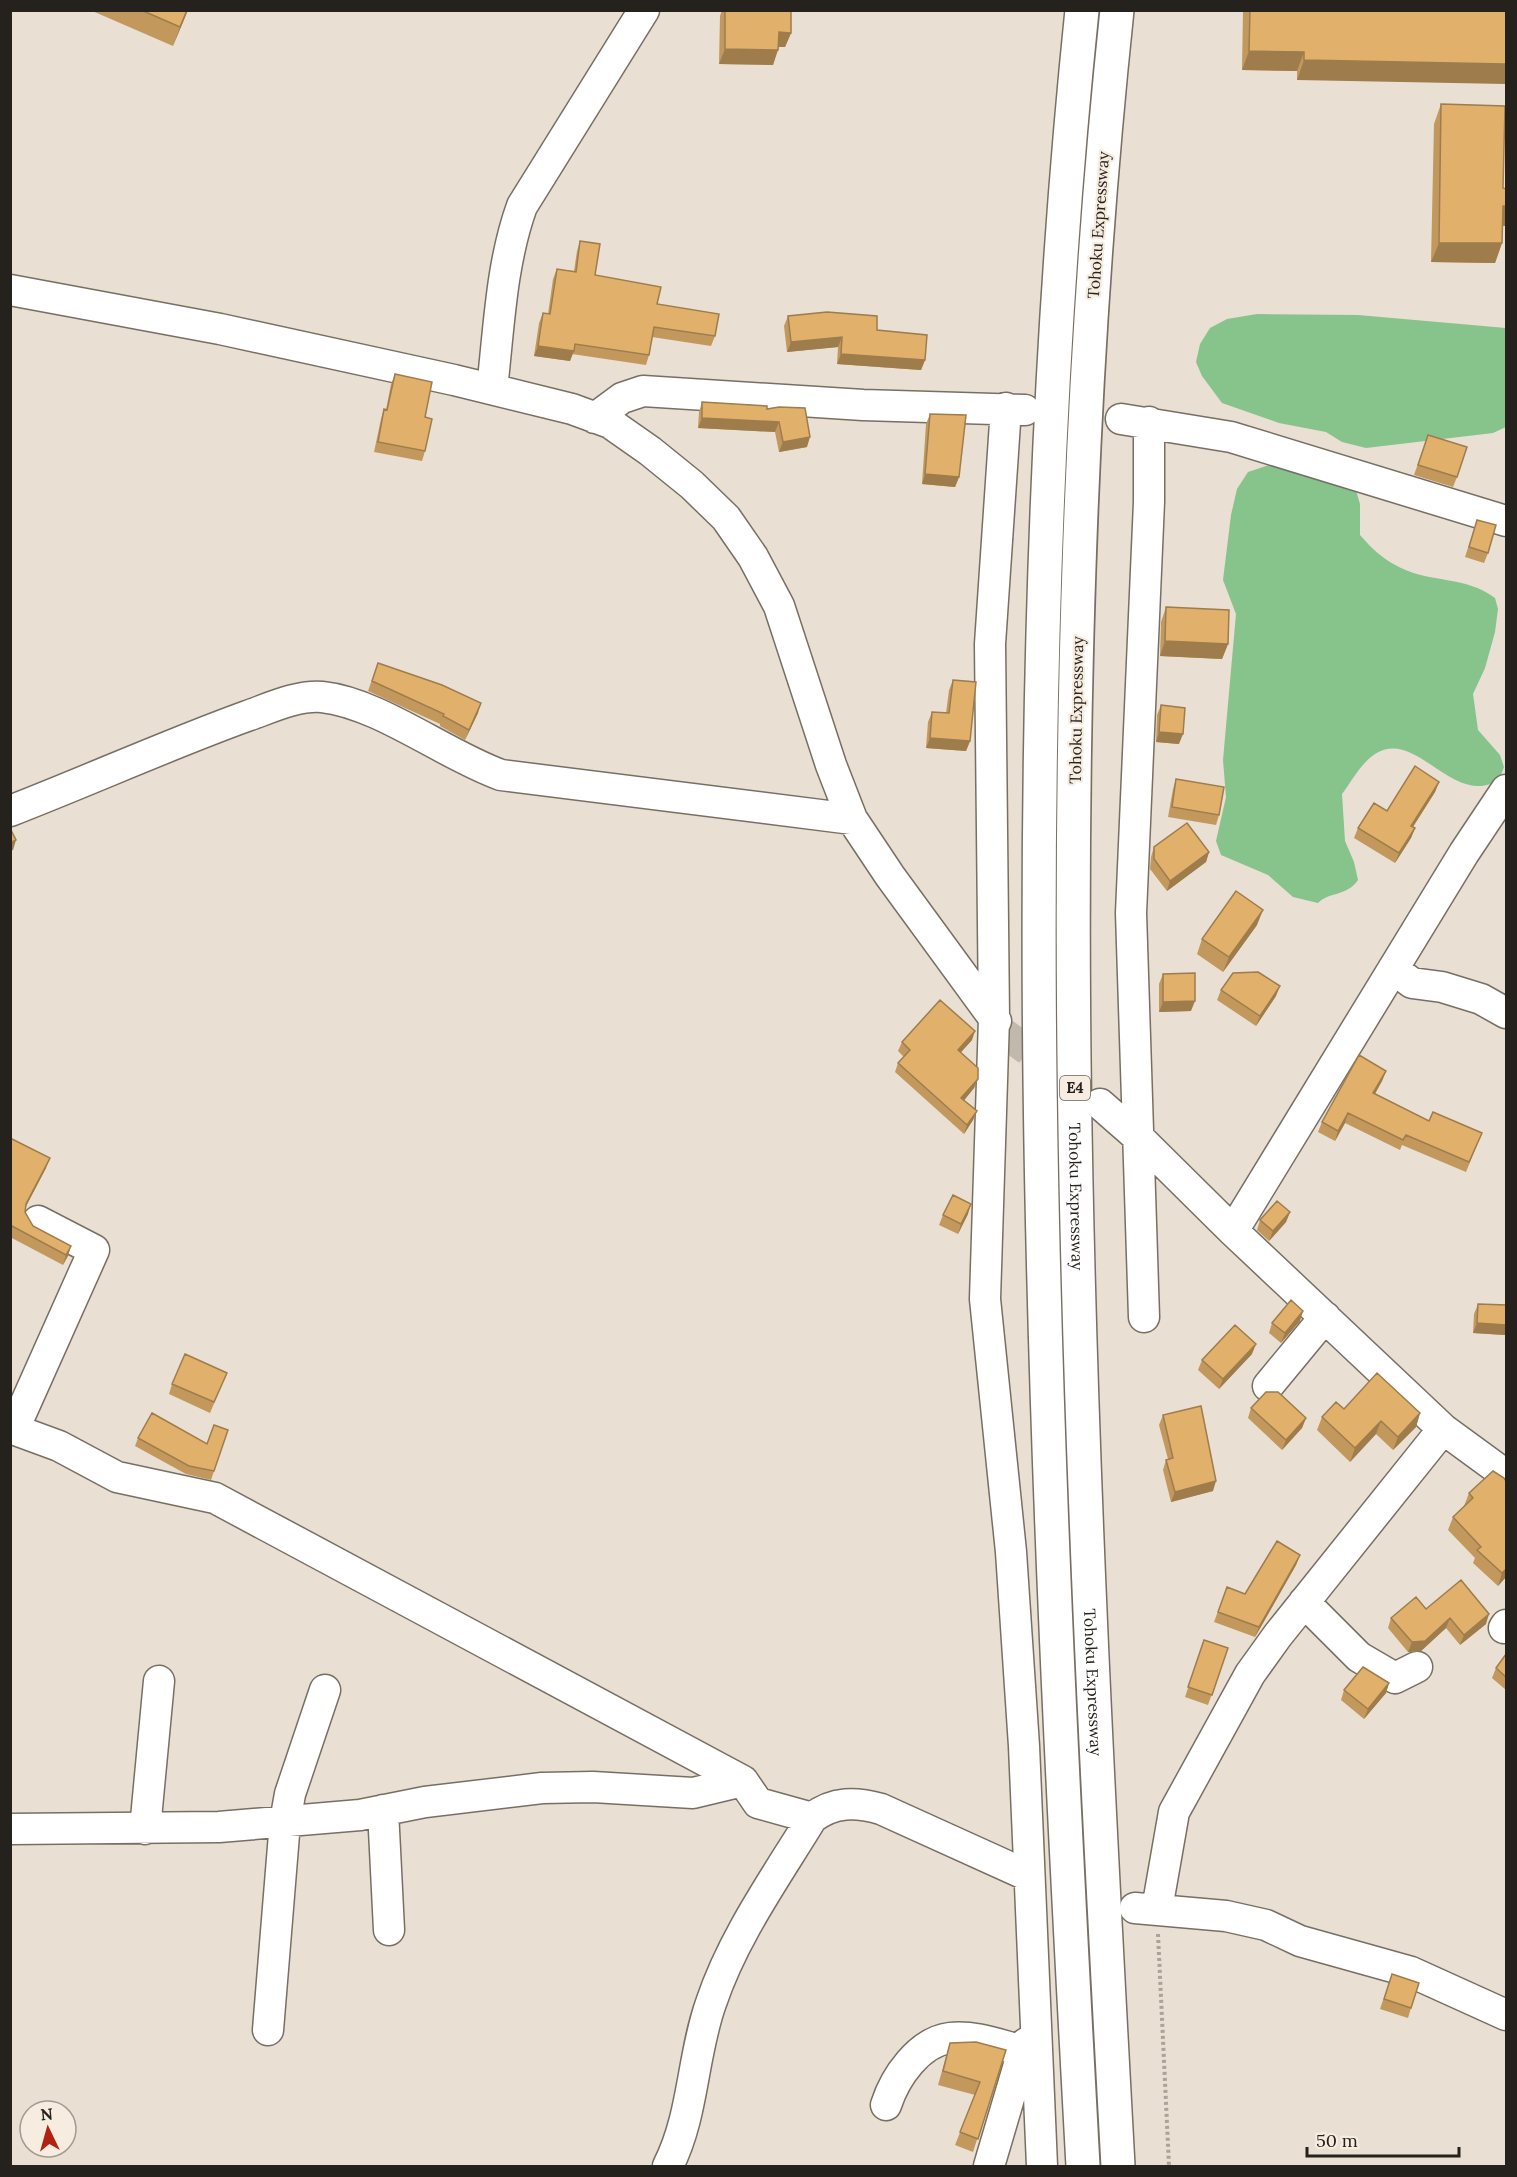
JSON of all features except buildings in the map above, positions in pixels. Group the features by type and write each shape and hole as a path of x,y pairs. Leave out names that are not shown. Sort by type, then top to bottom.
{"highway":[{"name":"E4","path":"1082,10 1065,184 1049,443 1042,620 1039,914 1047,1411 1083,2166"},
{"name":"Tohoku Expressway","path":"1117,10 1099,187 1084,439 1077,619 1072,894 1077,1244 1089,1608 1118,2166"}],"street":[{"path":"492,389 507,260 522,206 644,10"},
{"path":"10,290 220,329 492,389 610,423 692,485 726,518 753,556 779,606 831,765 852,819 890,876 999,1025"},
{"path":"595,418 622,398 644,391 863,405 1016,409 990,644 999,1025 985,1299 1011,1552 1029,1876 1040,1910 1030,2044 1042,2166"},
{"path":"1144,1317 1131,913 1149,502 1135,421 1231,437 1506,521"},
{"path":"10,811 216,727 299,699 321,697 378,715 472,765 501,775 852,819"},
{"path":"1233,1232 1464,853 1506,790"},
{"path":"1393,969 1412,983 1481,999 1506,1013"},
{"path":"1100,1104 1140,1139 1233,1232 1443,1429 1506,1475"},
{"path":"38,1221 94,1250 12,1428 59,1446 117,1477 215,1498 743,1781 758,1803 812,1818"},
{"path":"1268,1386 1325,1317"},
{"path":"1443,1429 1304,1602 1250,1674 1183,1791 1174,1812 1146,1909 1226,1916 1266,1925 1300,1941 1412,1971 1506,2015"},
{"path":"1304,1602 1359,1657 1395,1678 1417,1666"},
{"path":"145,1829 159,1681"},
{"path":"268,2030 285,1822 290,1794 325,1690"},
{"path":"10,1829 145,1829 285,1822 543,1788 593,1787 693,1793 743,1781"},
{"path":"668,2166 684,2125 711,2004 731,1955 812,1818 830,1807 861,1803 881,1809 1029,1876"},
{"path":"383,1810 389,1930"},
{"path":"886,2105 906,2066 929,2046 950,2038 1030,2044"},
{"path":"989,2166 1030,2044"}],"path":[{"path":"1146,1909 1169,2166"}],"green space":[{"path":"1257,314 1358,315 1506,328 1506,427 1493,433 1366,448 1342,442 1326,432 1279,423 1222,403 1202,376 1196,362 1200,344 1210,328 1227,319"},
{"path":"1272,464 1355,487 1360,504 1360,535 1379,554 1413,573 1461,583 1484,591 1495,598 1498,609 1495,632 1485,668 1473,694 1478,730 1500,755 1504,767 1499,780 1483,786 1467,784 1453,779 1414,755 1401,750 1388,749 1375,754 1361,767 1342,794 1345,841 1354,862 1358,880 1343,892 1318,903 1293,897 1268,875 1221,855 1216,841 1226,797 1223,760 1236,614 1223,580 1231,515 1237,489 1248,472"}],"tunnel":[{"path":"1004,1033 1057,1072"}]}
